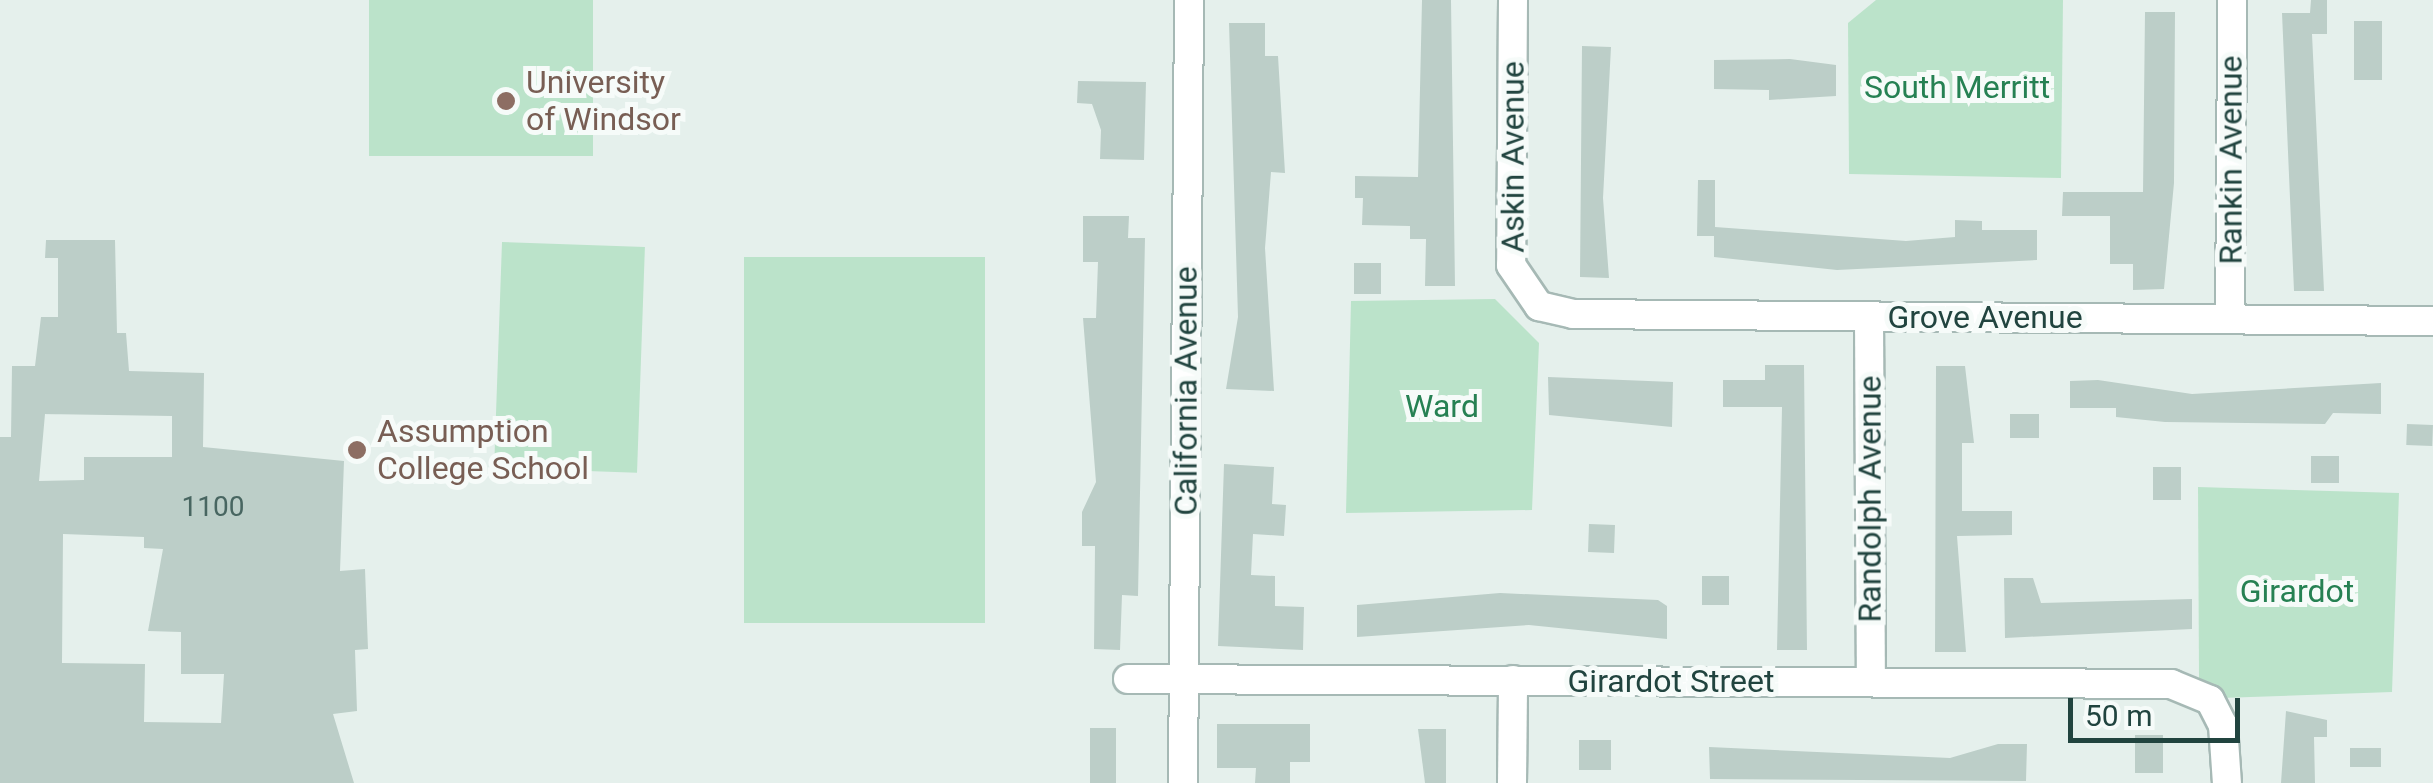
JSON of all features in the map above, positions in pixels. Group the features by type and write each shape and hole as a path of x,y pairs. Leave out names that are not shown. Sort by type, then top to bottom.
{"street":[{"name":"California Avenue","path":"1182,783 1188,0"},
{"name":"Askin Avenue","path":"1514,0 1512,265 1538,306"},
{"name":"Rankin Avenue","path":"2230,320 2232,0"},
{"name":"Grove Avenue","path":"1538,306 1869,316 2433,322"},
{"name":"Randolph Avenue","path":"1869,316 1871,682"},
{"name":"Girardot Street","path":"1128,678 2171,684 2210,700 2223,726 2227,783"},
{"path":"1512,680 1512,783"}],"green space":[{"path":"369,0 593,0 593,156 369,156"},
{"name":"South Merritt","path":"1876,0 2063,0 2061,178 1849,174 1848,23"},
{"path":"502,242 645,247 637,473 494,468"},
{"path":"744,257 985,257 985,623 744,623"},
{"name":"Ward","path":"1495,299 1539,343 1532,510 1346,513 1351,301"},
{"name":"Girardot","path":"2198,487 2399,493 2392,692 2221,698 2199,678"}],"building":[{"path":"1422,0 1451,0 1455,286 1425,286 1426,239 1410,239 1410,226 1362,225 1363,198 1355,198 1355,176 1418,177"},
{"path":"2311,0 2327,0 2327,34 2312,34 2324,291 2294,291 2282,13 2310,13"},
{"path":"2145,12 2175,12 2174,183 2164,289 2133,290 2133,264 2110,264 2110,216 2062,216 2063,192 2143,192"},
{"path":"2354,21 2382,21 2382,80 2354,80"},
{"path":"1229,23 1265,23 1265,56 1278,56 1285,173 1271,172 1265,248 1274,391 1226,389 1238,317"},
{"path":"1582,46 1611,47 1603,198 1609,278 1580,277"},
{"path":"1790,59 1836,65 1836,96 1769,100 1769,90 1714,89 1714,60"},
{"path":"1078,81 1146,82 1144,160 1100,159 1101,130 1092,104 1077,103"},
{"path":"1698,180 1715,180 1715,227 1906,241 1955,237 1955,220 1982,221 1982,230 2037,230 2037,260 1837,270 1714,257 1714,236 1697,236"},
{"path":"1083,216 1129,216 1128,238 1145,238 1138,596 1122,595 1120,650 1094,649 1095,546 1082,546 1082,512 1096,482 1083,318 1096,318 1098,262 1083,262"},
{"path":"46,240 115,240 117,333 126,333 129,371 204,373 203,447 344,461 340,571 365,569 368,649 355,650 357,711 333,714 354,783 0,783 0,437 11,437 12,366 35,366 41,317 58,317 58,258 45,258","holes":["45,414 172,416 172,457 84,457 84,480 39,481","63,534 144,537 144,548 163,549 148,631 181,632 181,674 224,674 221,723 144,722 145,664 62,663"]},
{"path":"1354,263 1381,263 1381,294 1354,294"},
{"path":"1765,365 1804,365 1807,650 1777,650 1782,407 1723,407 1723,380 1765,380"},
{"path":"1936,366 1965,366 1974,443 1962,443 1962,511 2012,511 2012,535 1957,536 1966,652 1935,652"},
{"path":"1548,377 1673,382 1672,427 1549,415"},
{"path":"2098,380 2192,394 2381,383 2381,414 2333,413 2325,424 2165,422 2116,417 2116,408 2070,408 2070,381"},
{"path":"2010,414 2039,414 2039,438 2010,438"},
{"path":"2407,424 2433,425 2432,446 2406,445"},
{"path":"2311,456 2339,456 2339,483 2311,483"},
{"path":"1224,464 1274,467 1272,504 1286,505 1284,536 1253,534 1251,575 1275,576 1275,606 1304,607 1303,650 1218,646"},
{"path":"2153,467 2181,467 2181,500 2153,500"},
{"path":"1589,524 1615,525 1614,553 1588,552"},
{"path":"1702,576 1729,576 1729,605 1702,605"},
{"path":"2004,578 2033,578 2041,603 2192,599 2192,629 2005,638"},
{"path":"1500,593 1658,600 1667,606 1667,639 1529,625 1357,637 1357,605"},
{"path":"2286,711 2327,720 2327,737 2314,737 2315,783 2281,783"},
{"path":"1217,724 1310,724 1310,762 1290,762 1290,783 1255,783 1256,768 1217,768"},
{"path":"1090,728 1116,728 1116,783 1090,783"},
{"path":"1418,729 1446,729 1446,783 1425,783"},
{"path":"2135,735 2163,735 2163,773 2135,773"},
{"path":"1579,740 1611,740 1611,770 1579,770"},
{"path":"1998,744 2027,744 2026,781 1710,779 1709,747 1950,758"},
{"path":"2350,748 2381,748 2381,767 2350,767"}],"place":[{"name":"University of Windsor","path":"506,101"},
{"name":"Assumption College School","path":"357,450"}]}
